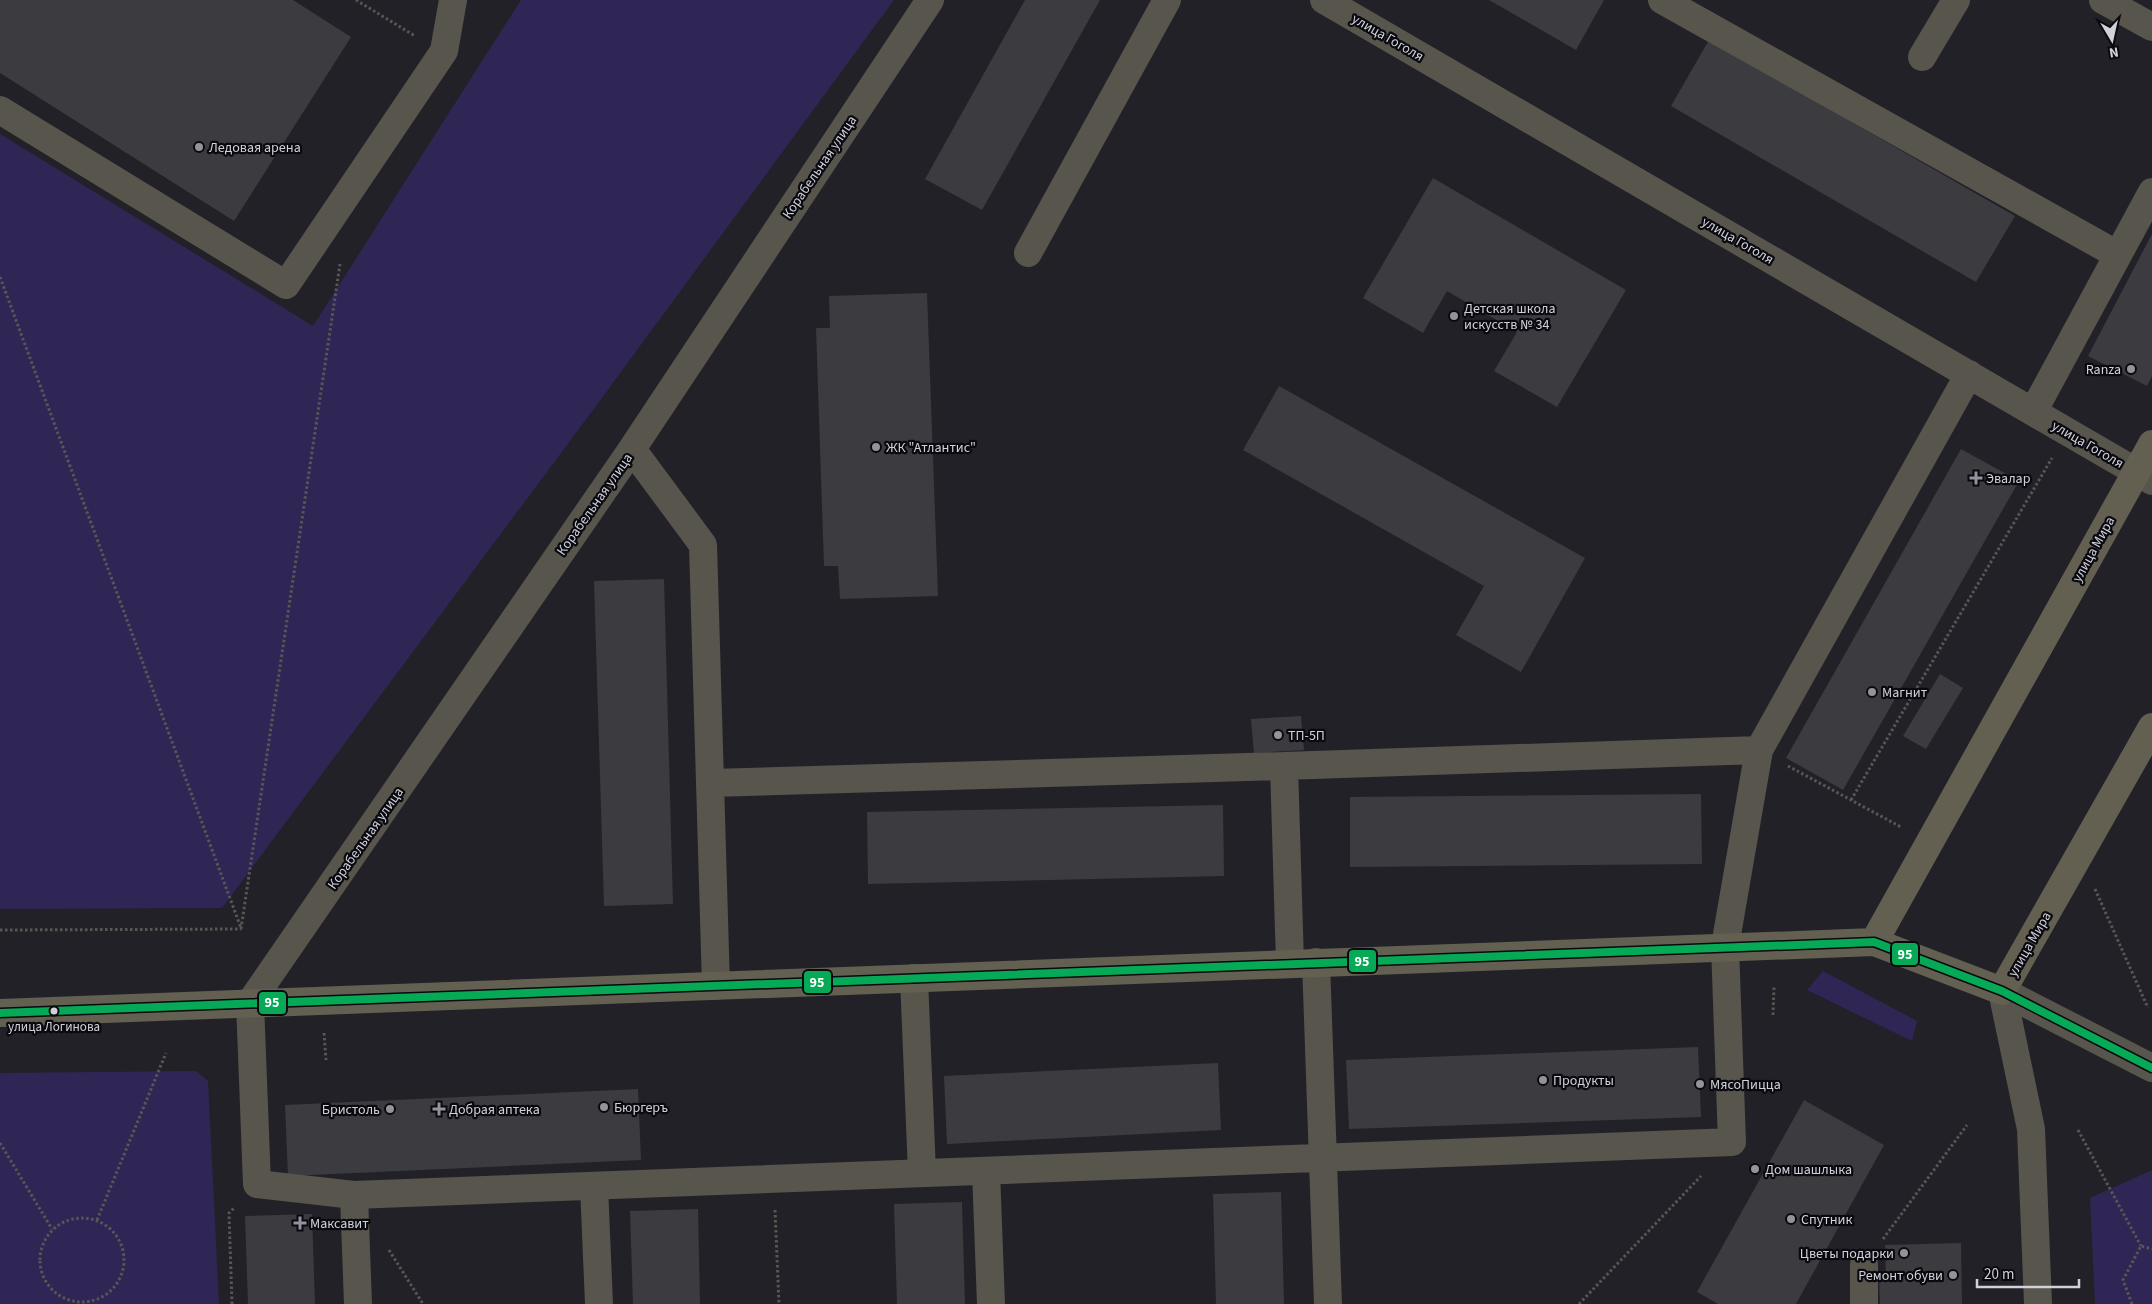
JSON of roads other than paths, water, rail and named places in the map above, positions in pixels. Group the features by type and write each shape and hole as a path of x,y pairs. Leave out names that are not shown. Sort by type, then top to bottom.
{"main road":[{"name":"улица Мира","path":"1874,942 2144,476 2152,444"},
{"name":"улица Мира","path":"2002,991 2152,727"},
{"path":"0,1013 1725,946 1874,942 2002,991"}],"street":[{"path":"0,110 286,285 444,52 453,0"},
{"name":"Корабельная улица","path":"250,1003 632,449 930,0"},
{"path":"1028,253 1167,0"},
{"name":"улица Гоголя","path":"1324,0 2144,476"},
{"path":"1662,0 2118,255"},
{"path":"1922,57 1956,0"},
{"path":"2103,0 2152,27"},
{"path":"2033,412 2152,192"},
{"path":"250,1003 257,1184 354,1196 1732,1142 1725,946 1759,750 1969,374"},
{"path":"632,449 702,546 716,986"},
{"path":"711,783 1759,750"},
{"path":"1284,766 1324,1158 1328,1304"},
{"path":"914,978 922,1173"},
{"path":"2002,991 2152,1068"},
{"name":"улица Мира","path":"2002,991 2031,1129 2038,1304"},
{"path":"986,1171 991,1304"},
{"path":"594,1186 598,1304"},
{"path":"354,1196 358,1304"},
{"path":"1864,1265 1864,1304"}],"place":[{"name":"Ледовая арена","path":"199,147"},
{"name":"Детская школа искусств № 34","path":"1454,316"},
{"name":"Ranza","path":"2131,369"},
{"name":"ЖК \"Атлантис\"","path":"876,447"},
{"name":"Эвалар","path":"1976,478"},
{"name":"Магнит","path":"1872,692"},
{"name":"ТП-5П","path":"1278,735"},
{"name":"улица Логинова","path":"54,1011"},
{"name":"Продукты","path":"1543,1080"},
{"name":"МясоПицца","path":"1700,1084"},
{"name":"Бюргеръ","path":"604,1107"},
{"name":"Бристоль","path":"390,1109"},
{"name":"Добрая аптека","path":"439,1109"},
{"name":"Дом шашлыка","path":"1755,1169"},
{"name":"Спутник","path":"1791,1219"},
{"name":"Максавит","path":"300,1223"},
{"name":"Цветы подарки","path":"1904,1253"},
{"name":"Ремонт обуви","path":"1953,1275"}]}
